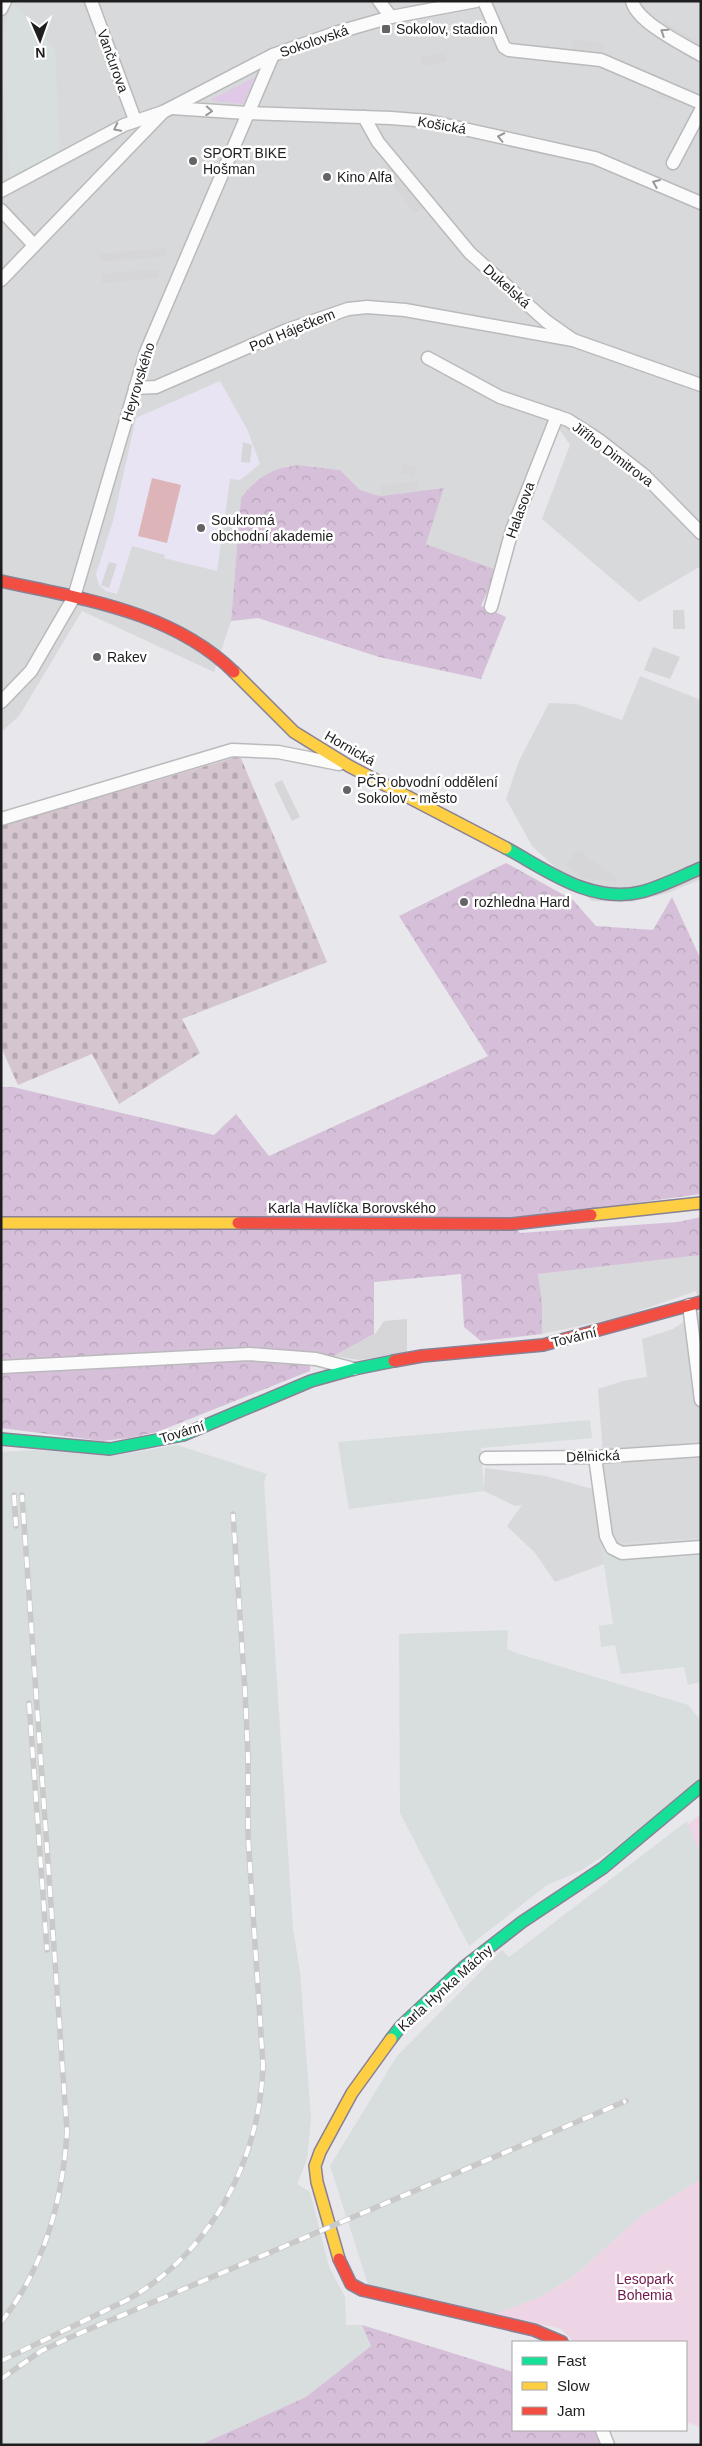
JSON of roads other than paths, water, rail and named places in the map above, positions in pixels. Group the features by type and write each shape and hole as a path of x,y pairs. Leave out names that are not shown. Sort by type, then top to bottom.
{"street":[{"path":"1,10 5,1"},
{"name":"Vančurova","path":"91,1 135,120"},
{"path":"378,1 391,17"},
{"name":"Sokolovská","path":"1,191 135,120 167,110 273,55 335,33 391,17 476,1"},
{"path":"484,1 504,47 510,50 601,60 701,103"},
{"path":"632,1 635,10 643,18 701,56"},
{"name":"Heyrovského","path":"1,702 31,672 74,597 146,352 273,55"},
{"name":"Sokolovská","path":"1,280 167,110"},
{"name":"Košická","path":"167,110 428,121 595,158 701,203"},
{"path":"673,163 701,110"},
{"name":"Dukelská","path":"364,117 378,142 470,253 546,321 573,340 701,385"},
{"path":"1,210 34,245"},
{"name":"Pod Háječkem","path":"135,388 156,387 286,330 348,309 367,307 405,310 573,340"},
{"name":"Jiřího Dimitrova","path":"428,358 500,397 568,420 645,476 701,533"},
{"name":"Halasova","path":"491,607 512,530 557,416"},
{"name":"Hornická","path":"1,581 121,608 151,619 196,642 217,656 294,732 349,766 469,831 511,851 552,875 580,887 612,893 640,892 668,883 701,868"},
{"path":"1,819 232,750 278,752 349,766"},
{"name":"Karla Havlíčka Borovského","path":"1,1223 512,1224 701,1203"},
{"path":"695,1304 701,1400"},
{"name":"Tovární","path":"1,1439 110,1449 183,1435 312,1381 354,1369 422,1356 543,1345 695,1304"},
{"name":"Tovární","path":"1,1367 249,1354 316,1359 354,1369"},
{"name":"Dělnická","path":"486,1458 595,1458 701,1450"},
{"path":"595,1458 606,1536 612,1548 622,1553 701,1547"},
{"name":"Karla Hynka Máchy","path":"560,2341 534,2330 362,2290 351,2284 338,2257 317,2182 315,2166 320,2152 352,2093 401,2026 464,1967 522,1922 603,1868 701,1786"},
{"path":"602,2431 608,2445"}],"railway":[{"path":"14,1495 16,1526"},
{"path":"1,2322 29,2279 49,2232 61,2182 67,2131 22,1495"},
{"path":"1,2361 125,2301 155,2281 182,2258 206,2231 225,2201 241,2169 252,2135 260,2100 263,2065 248,1836 248,1758 245,1690 233,1514"},
{"path":"29,1703 47,1950"},
{"path":"1,2379 41,2351 71,2337 626,2101"}],"place":[{"name":"Sokolov, stadion","path":"386,29"},
{"name":"SPORT BIKE Hošman","path":"193,161"},
{"name":"Kino Alfa","path":"327,177"},
{"name":"Soukromá obchodní akademie","path":"201,528"},
{"name":"Rakev","path":"97,657"},
{"name":"PČR obvodní oddělení Sokolov - město","path":"347,790"},
{"name":"rozhledna Hard","path":"464,902"}],"park label":[{"name":"Lesopark Bohemia","path":"645,2288"}]}
